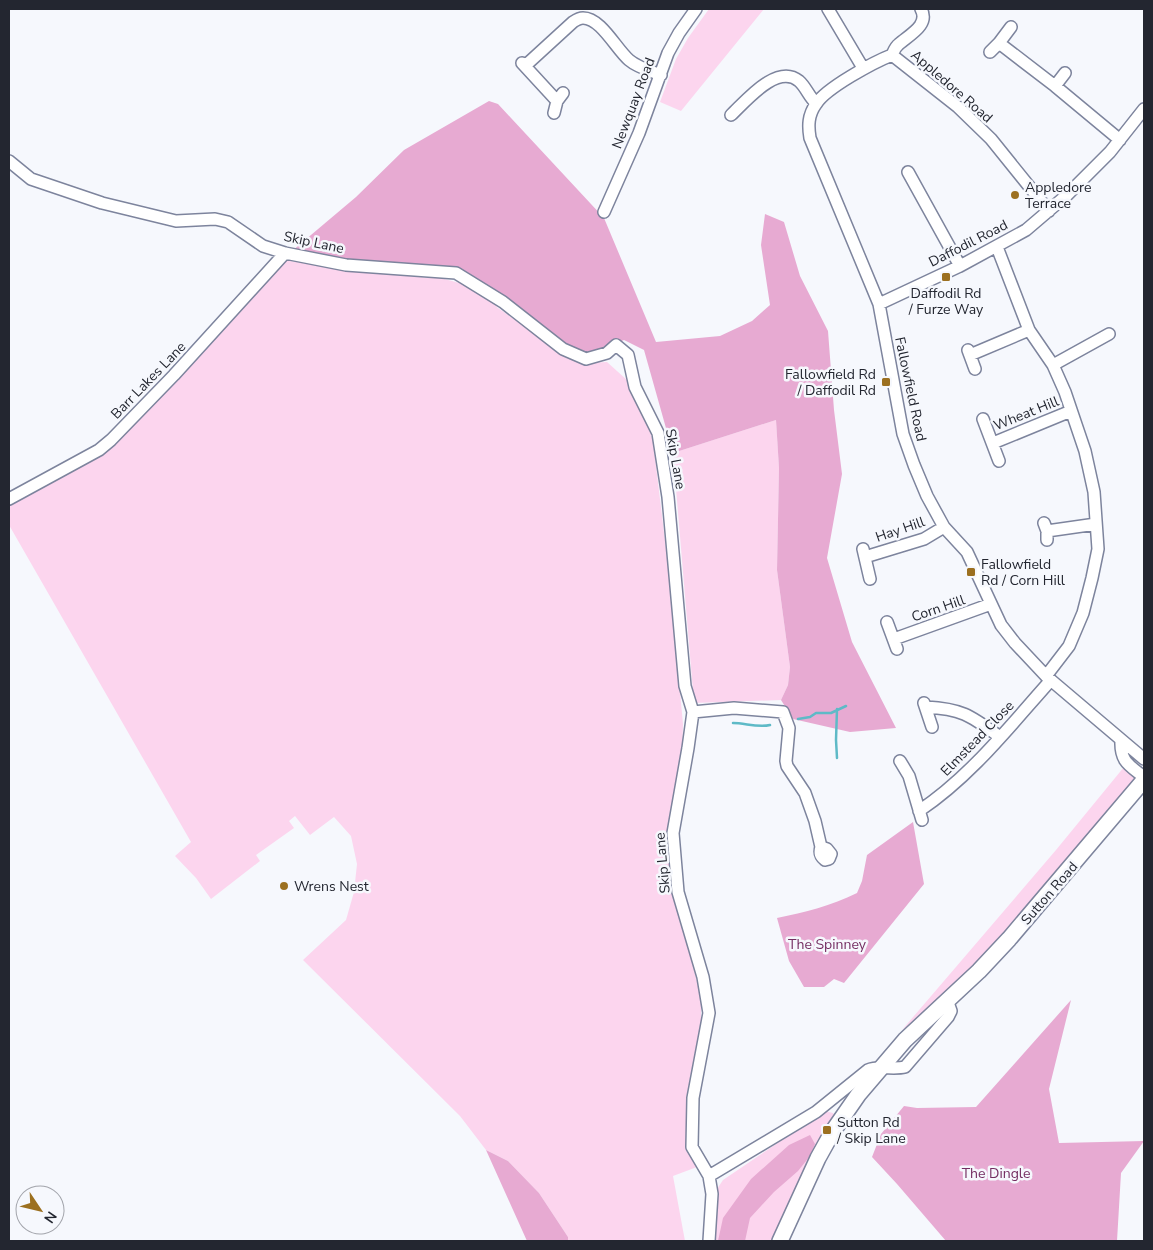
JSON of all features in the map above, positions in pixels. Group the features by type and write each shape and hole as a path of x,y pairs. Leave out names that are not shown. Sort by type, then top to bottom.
{"main road":[{"name":"Sutton Road","path":"780,1241 818,1158 844,1115 880,1068 905,1040 979,971 1071,868 1144,778"}],"street":[{"name":"Newquay Road","path":"604,212 640,133 668,53 675,39 696,9"},
{"path":"730,117 769,81 778,77 785,76 798,80 816,103 824,95 863,68 892,55 897,46 918,28 923,21 924,14 921,9"},
{"path":"826,14 863,68"},
{"path":"554,113 560,97 524,64 580,18 586,18 600,26 629,60 661,75"},
{"path":"1011,27 995,47 1055,86 1120,140"},
{"name":"Appledore Road","path":"892,55 958,107 991,139 1049,211"},
{"path":"1055,86 1065,73"},
{"name":"Fallowfield Road","path":"816,103 808,121 810,138 879,304 903,434 924,488 944,527 967,552 1000,625 1029,660 1048,678 1144,759"},
{"name":"Daffodil Road","path":"879,304 960,266 1026,230 1049,211 1110,152 1144,108"},
{"name":"Skip Lane","path":"9,161 31,179 102,203 176,221 215,219 228,222 263,246 285,253 346,264 456,273 503,302 563,349 586,359 607,352 616,345 628,355 636,387 658,433 668,497 685,686 693,712 672,833 678,892 703,977 709,1013 693,1098 692,1147 709,1176 712,1194 709,1241"},
{"path":"906,171 960,266"},
{"name":"Elmstead Close","path":"900,761 910,776 921,815 978,762 1048,678 1069,646 1083,613 1098,549 1094,492 1085,451 1053,365 1029,330 997,247"},
{"name":"Barr Lakes Lane","path":"9,498 100,450 174,375 285,253"},
{"path":"975,370 969,352 1029,330"},
{"path":"1053,365 1111,333"},
{"name":"Wheat Hill","path":"993,442 1071,410"},
{"name":"Wheat Hill","path":"983,419 999,461"},
{"path":"1046,532 1096,524"},
{"name":"Hay Hill","path":"870,579 864,553 924,539 944,527"},
{"name":"Corn Hill","path":"887,622 895,644 991,604"},
{"path":"932,727 925,705 948,708 970,715 1000,737"},
{"path":"693,712 734,708 783,712 789,728 789,738 785,754 786,761 806,793 821,847"},
{"path":"1121,740 1121,751 1124,761 1144,778"},
{"path":"709,1176 816,1112 868,1070 875,1066 880,1068"},
{"path":"832,1100 844,1115"}],"shaded area":[{"path":"709,9 764,9 681,111 660,102 676,59 688,38"},
{"path":"284,260 346,270 441,278 481,289 498,308 559,350 585,363 607,362 627,380 640,401 653,441 669,574 683,724 682,759 667,838 677,902 701,998 701,1021 686,1099 687,1150 697,1167 673,1176 685,1241 568,1241 568,1237 539,1193 508,1161 486,1150 460,1116 303,960 346,920 354,892 357,864 351,836 334,817 310,835 295,816 289,821 294,828 256,855 260,861 211,899 196,878 175,856 191,842 9,525 9,507 69,470 102,453"},
{"path":"776,420 779,468 777,570 790,667 788,685 781,700 694,703 673,453"},
{"path":"1124,767 1139,780 977,968 902,1030 1056,850"},
{"path":"825,1111 833,1113 835,1116 775,1241 714,1241 717,1189 723,1180"}],"green space":[{"path":"489,101 498,104 604,218 656,342 720,336 752,321 770,305 761,245 765,214 784,222 800,276 828,331 834,410 842,474 827,558 852,642 896,728 850,732 793,719 781,700 788,685 790,667 777,570 779,468 776,420 673,453 644,350 624,340 588,355 565,346 461,271 346,261 292,251 356,197 404,150"},
{"name":"The Spinney","path":"913,822 924,884 844,983 834,979 824,987 804,987 789,961 777,918 828,905 857,893 862,881 867,855"},
{"name":"The Dingle","path":"1071,1000 1049,1089 1059,1143 1144,1141 1121,1173 1117,1241 946,1241 872,1157 881,1134 904,1106 917,1108 976,1107"},
{"path":"810,1135 815,1144 810,1156 798,1171 774,1192 750,1218 745,1241 718,1241 723,1218 751,1179 789,1145"},
{"path":"486,1150 508,1161 539,1193 568,1237 568,1241 527,1241"}],"waterway":[{"path":"798,719 810,717 816,713 831,713 846,706"},
{"path":"837,709 837,758"},
{"path":"733,723 770,725"}],"place":[{"name":"Appledore Terrace","path":"1015,195"},
{"name":"Daffodil Rd / Furze Way","path":"946,277"},
{"name":"Fallowfield Rd / Daffodil Rd","path":"886,382"},
{"name":"Fallowfield Rd / Corn Hill","path":"971,572"},
{"name":"Wrens Nest","path":"284,886"},
{"name":"Sutton Rd / Skip Lane","path":"827,1130"}]}
